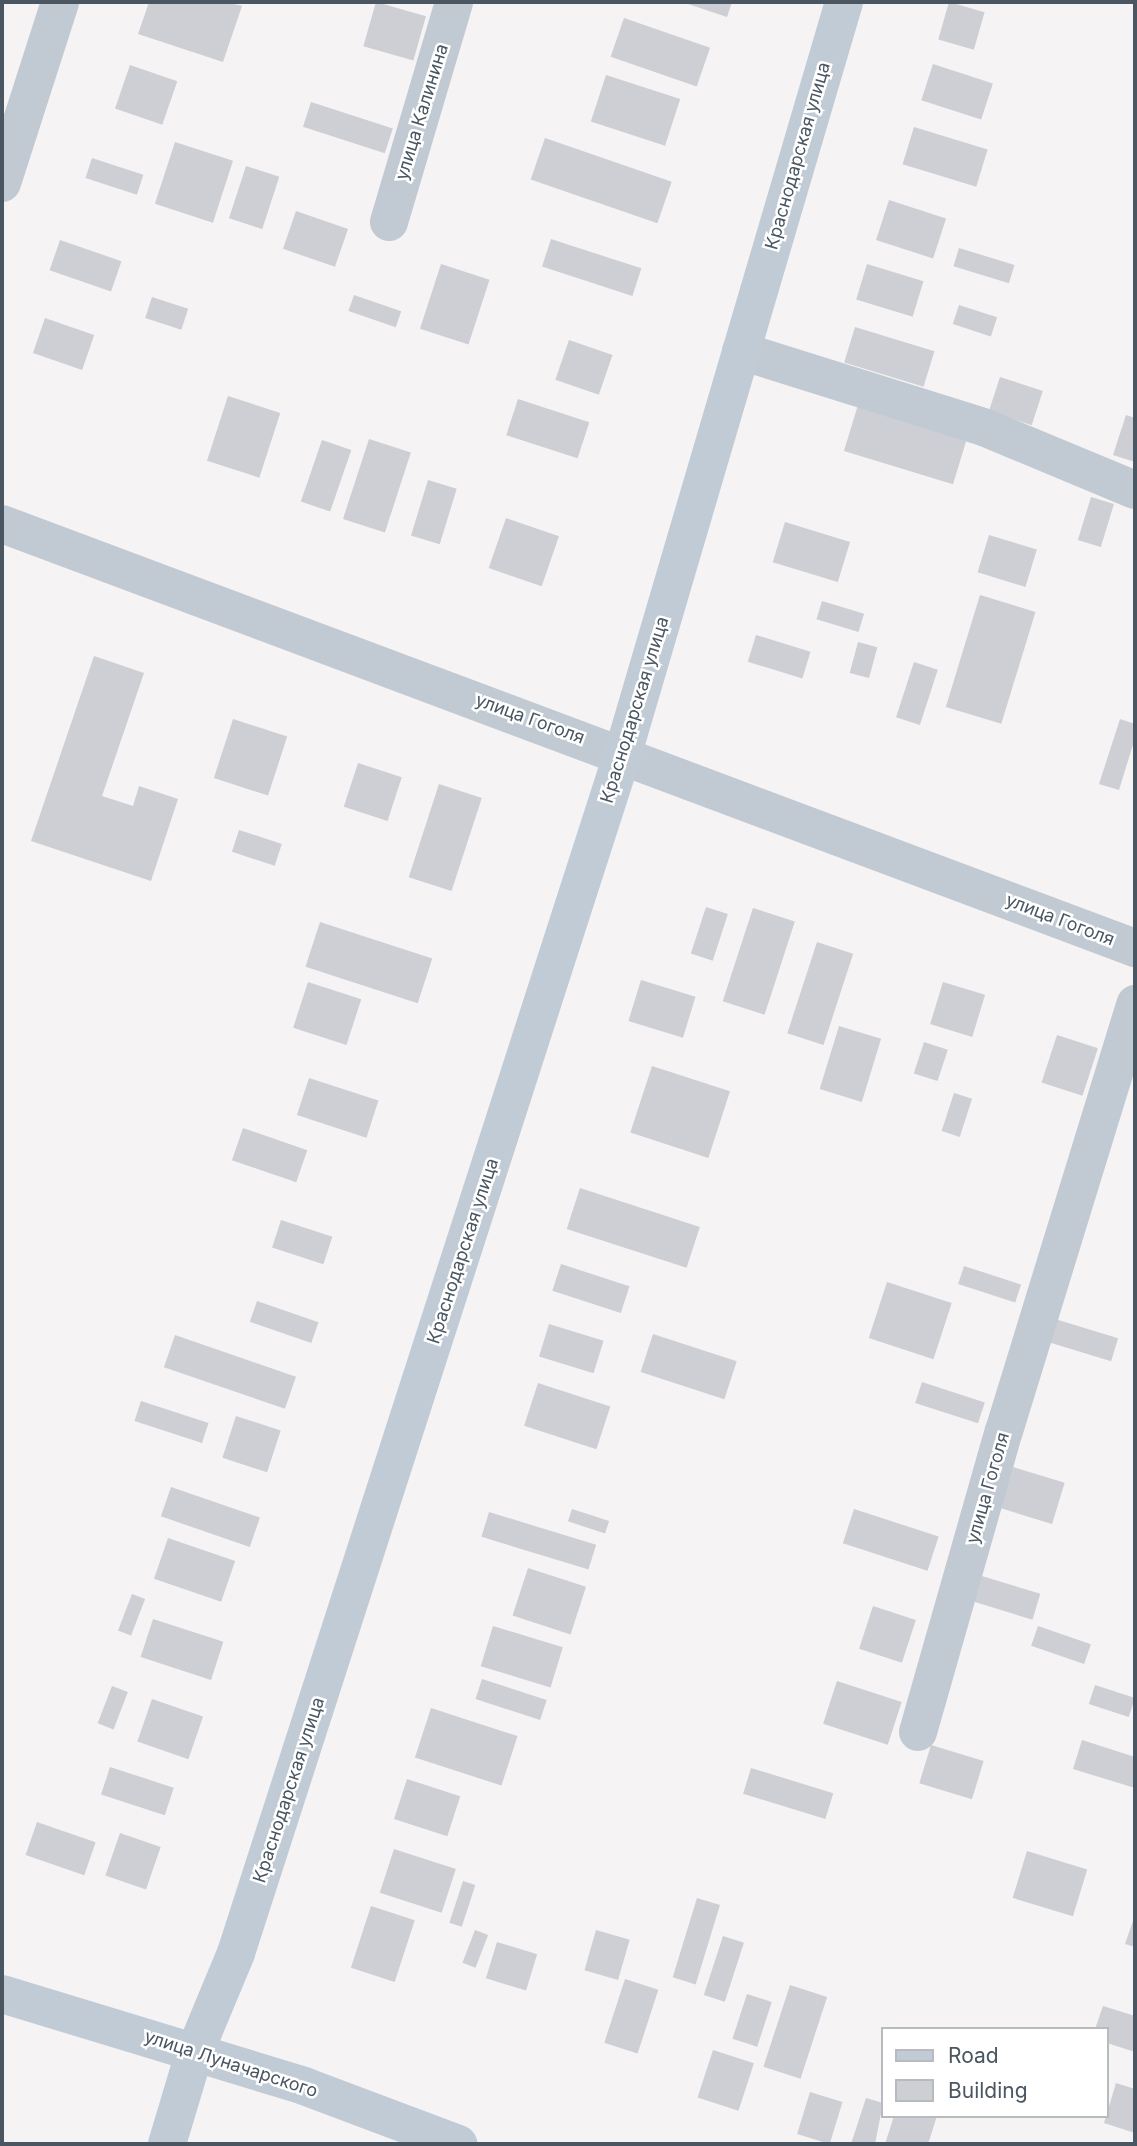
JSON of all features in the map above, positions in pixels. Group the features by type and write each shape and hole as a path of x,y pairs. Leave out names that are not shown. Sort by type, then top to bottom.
{"main road":[{"name":"Краснодарская улица","path":"167,2144 194,2054 236,1953 623,753 844,2"},
{"name":"улица Луначарского","path":"2,1994 99,2025 155,2037 194,2054 304,2086 458,2144"}],"street":[{"path":"2,183 60,2"},
{"name":"улица Калинина","path":"389,222 454,2"},
{"path":"741,351 986,428 1135,490"},
{"name":"улица Гоголя","path":"2,524 623,753 1135,948"},
{"name":"улица Гоголя","path":"918,1732 1004,1431 1135,1004"}],"building":[{"path":"149,2 227,2 242,6 223,62 138,34"},
{"path":"376,2 426,16 413,61 363,46"},
{"path":"682,2 732,2 727,17"},
{"path":"949,2 985,12 974,50 938,39"},
{"path":"624,18 710,48 697,86 611,57"},
{"path":"933,64 993,83 981,120 921,100"},
{"path":"130,65 177,81 162,125 115,108"},
{"path":"606,75 680,99 665,146 591,122"},
{"path":"311,102 393,129 385,153 303,127"},
{"path":"914,127 988,150 976,187 903,164"},
{"path":"545,138 672,182 657,223 531,180"},
{"path":"175,142 233,161 213,223 155,204"},
{"path":"92,158 143,175 137,195 86,178"},
{"path":"246,166 279,177 262,229 229,218"},
{"path":"889,200 946,219 933,258 876,240"},
{"path":"296,211 348,229 335,267 283,249"},
{"path":"551,239 641,268 632,296 542,267"},
{"path":"60,240 121,261 111,291 50,270"},
{"path":"959,248 1014,265 1009,283 953,266"},
{"path":"441,264 490,280 468,344 420,329"},
{"path":"867,264 923,281 913,317 856,299"},
{"path":"354,295 401,311 396,327 348,311"},
{"path":"152,297 188,309 181,330 145,318"},
{"path":"959,305 997,317 991,336 953,324"},
{"path":"45,318 94,335 82,370 33,353"},
{"path":"855,327 934,351 924,387 844,362"},
{"path":"569,340 612,355 599,395 555,380"},
{"path":"1000,377 1043,391 1032,425 989,411"},
{"path":"228,396 280,413 259,478 207,461"},
{"path":"518,399 589,422 578,458 506,435"},
{"path":"858,405 967,438 953,484 844,451"},
{"path":"1126,415 1135,418 1135,462 1113,455"},
{"path":"369,439 411,453 385,532 343,519"},
{"path":"322,440 351,450 330,512 301,501"},
{"path":"428,480 457,489 440,544 411,535"},
{"path":"1091,497 1114,504 1101,547 1078,540"},
{"path":"506,518 559,536 542,586 489,568"},
{"path":"785,522 850,542 838,582 773,562"},
{"path":"989,535 1037,550 1025,587 978,572"},
{"path":"980,595 1035,612 1001,724 946,707"},
{"path":"822,601 864,614 859,632 816,619"},
{"path":"756,635 811,652 802,678 748,662"},
{"path":"858,642 877,647 869,678 850,673"},
{"path":"94,656 144,673 102,796 133,806 139,786 178,799 151,881 31,841"},
{"path":"914,662 938,670 920,725 896,717"},
{"path":"233,719 287,737 268,796 214,778"},
{"path":"1120,719 1135,724 1135,738 1119,790 1099,784"},
{"path":"358,763 402,777 388,821 344,807"},
{"path":"439,784 482,798 452,891 409,877"},
{"path":"239,830 282,844 275,866 232,852"},
{"path":"706,907 728,914 713,961 691,954"},
{"path":"753,908 795,922 765,1015 723,1001"},
{"path":"320,922 432,958 418,1003 305,967"},
{"path":"817,942 853,954 823,1045 787,1033"},
{"path":"641,980 696,997 683,1038 628,1021"},
{"path":"308,982 361,999 346,1045 293,1028"},
{"path":"943,982 985,995 972,1037 930,1024"},
{"path":"839,1026 881,1039 862,1102 820,1089"},
{"path":"1057,1035 1098,1048 1082,1096 1042,1083"},
{"path":"924,1042 948,1050 938,1081 914,1073"},
{"path":"652,1066 730,1091 708,1158 630,1133"},
{"path":"309,1078 378,1101 366,1138 297,1115"},
{"path":"954,1093 972,1099 960,1137 942,1131"},
{"path":"243,1128 307,1150 296,1182 232,1160"},
{"path":"580,1188 700,1227 687,1268 567,1229"},
{"path":"281,1220 332,1237 323,1264 272,1248"},
{"path":"561,1264 629,1286 621,1313 552,1291"},
{"path":"964,1266 1021,1285 1015,1303 958,1284"},
{"path":"887,1282 952,1303 933,1359 869,1338"},
{"path":"257,1301 318,1322 311,1343 250,1322"},
{"path":"1055,1319 1118,1338 1111,1361 1048,1342"},
{"path":"549,1324 604,1341 594,1373 539,1357"},
{"path":"653,1334 737,1361 724,1399 641,1372"},
{"path":"175,1335 296,1377 285,1409 164,1367"},
{"path":"922,1382 985,1402 978,1423 915,1403"},
{"path":"538,1383 610,1406 596,1449 524,1426"},
{"path":"141,1401 209,1423 202,1443 135,1421"},
{"path":"236,1416 281,1431 267,1472 222,1458"},
{"path":"1013,1467 1065,1483 1052,1524 1000,1508"},
{"path":"171,1487 260,1518 250,1547 161,1516"},
{"path":"572,1509 609,1521 605,1533 568,1521"},
{"path":"854,1509 939,1537 928,1571 843,1543"},
{"path":"489,1512 596,1545 589,1570 481,1537"},
{"path":"168,1538 235,1561 221,1602 154,1579"},
{"path":"528,1568 586,1587 571,1634 513,1616"},
{"path":"982,1576 1040,1594 1032,1620 974,1602"},
{"path":"132,1594 145,1599 131,1635 118,1630"},
{"path":"873,1606 916,1620 902,1663 859,1649"},
{"path":"153,1619 223,1642 211,1680 141,1657"},
{"path":"493,1626 563,1647 551,1688 481,1666"},
{"path":"1038,1626 1091,1644 1084,1664 1031,1646"},
{"path":"482,1679 547,1700 540,1720 476,1699"},
{"path":"837,1681 902,1702 888,1745 823,1724"},
{"path":"1095,1685 1135,1698 1129,1717 1089,1704"},
{"path":"112,1686 128,1692 114,1729 98,1723"},
{"path":"152,1699 203,1717 188,1759 137,1742"},
{"path":"431,1708 518,1736 501,1786 415,1757"},
{"path":"1082,1740 1135,1757 1135,1788 1073,1769"},
{"path":"931,1745 984,1761 972,1799 919,1783"},
{"path":"110,1767 174,1788 165,1815 101,1795"},
{"path":"751,1768 833,1793 825,1819 743,1794"},
{"path":"407,1779 460,1796 447,1836 394,1819"},
{"path":"37,1822 96,1842 84,1875 26,1855"},
{"path":"120,1833 161,1847 146,1890 105,1876"},
{"path":"394,1849 456,1869 442,1913 380,1893"},
{"path":"1027,1851 1087,1869 1073,1916 1013,1898"},
{"path":"463,1881 475,1885 462,1927 449,1923"},
{"path":"697,1898 720,1905 696,1984 673,1977"},
{"path":"371,1906 415,1920 395,1982 351,1968"},
{"path":"1135,1915 1135,1947 1125,1944"},
{"path":"475,1930 488,1935 476,1968 462,1963"},
{"path":"596,1930 630,1940 618,1980 584,1970"},
{"path":"723,1936 744,1943 725,2002 704,1995"},
{"path":"497,1942 537,1954 526,1991 486,1978"},
{"path":"625,1979 658,1990 638,2054 604,2043"},
{"path":"790,1985 827,1997 801,2079 763,2067"},
{"path":"747,1994 772,2002 757,2047 732,2039"},
{"path":"1103,2006 1135,2016 1135,2052 1109,2044 1109,2027 1096,2027"},
{"path":"713,2050 754,2063 738,2111 698,2098"},
{"path":"1116,2083 1135,2089 1135,2133 1104,2123 1106,2118 1109,2118 1109,2106"},
{"path":"810,2092 843,2102 830,2144 797,2134"},
{"path":"866,2098 881,2102 875,2144 851,2144"},
{"path":"893,2118 936,2118 928,2144 885,2144"}]}
